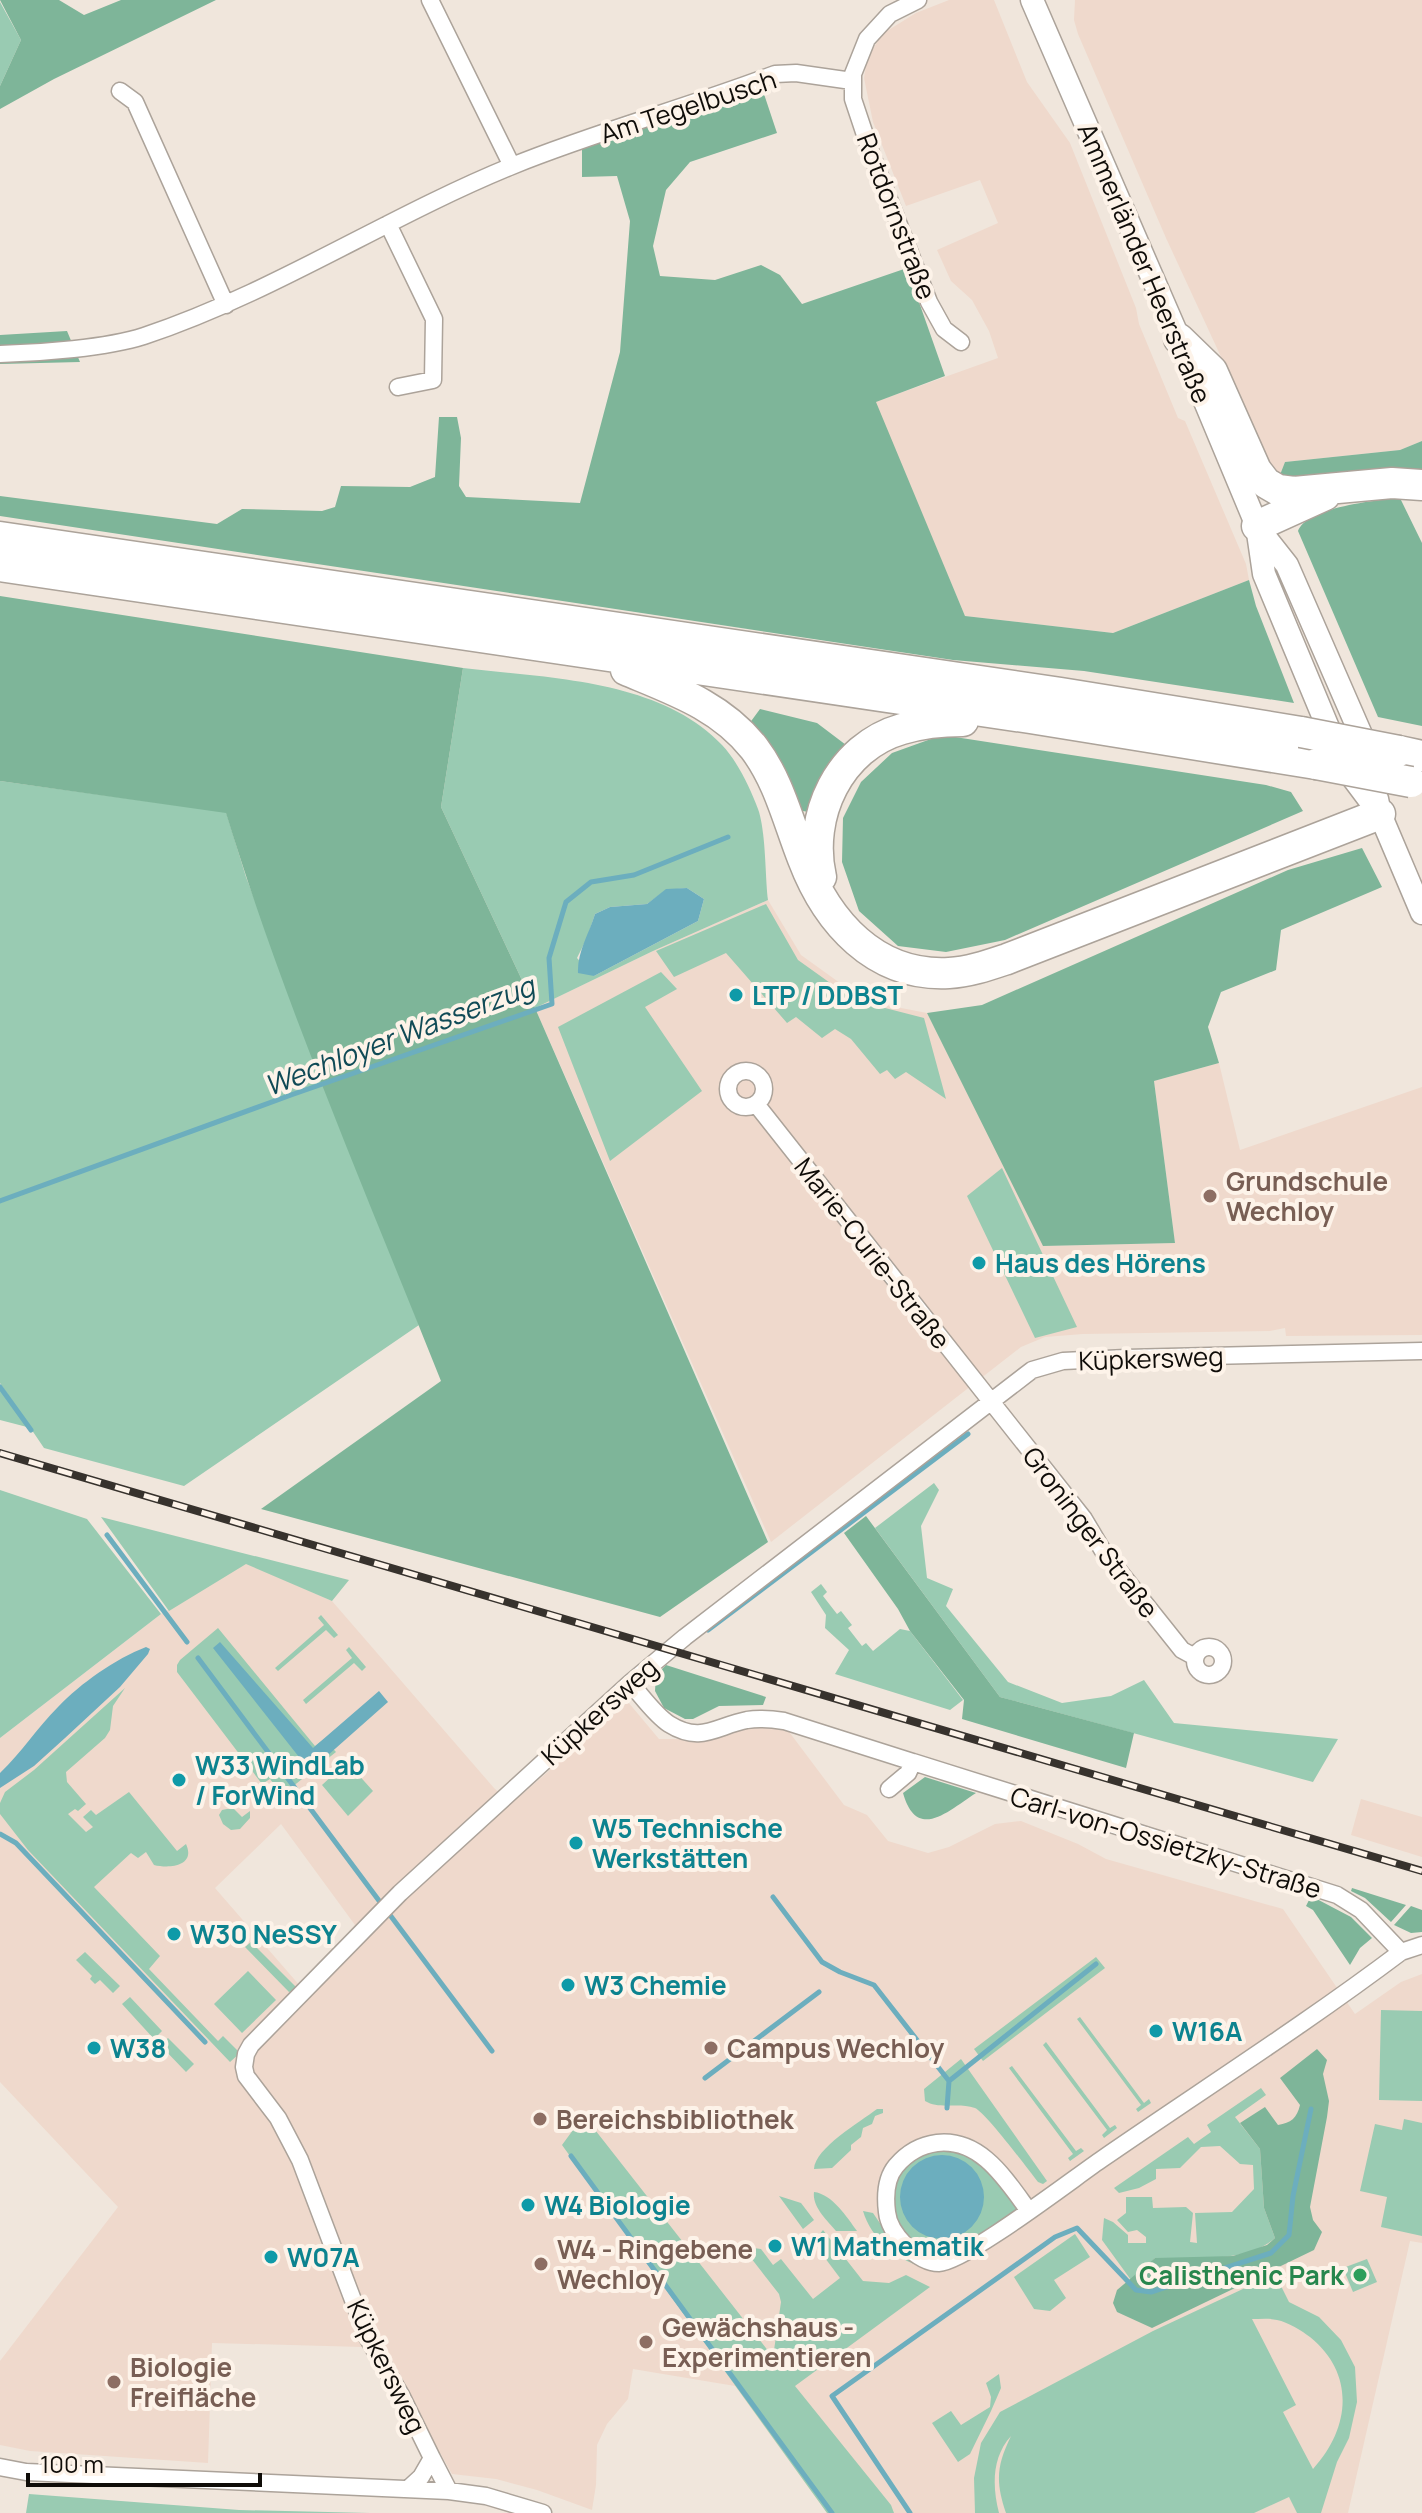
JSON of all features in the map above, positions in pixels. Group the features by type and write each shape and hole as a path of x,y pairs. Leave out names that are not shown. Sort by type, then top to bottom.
{"highway":[{"path":"1179,339 1212,371 1256,470 1266,483 1278,490 1294,492 1392,483 1422,485"},
{"path":"1257,526 1338,489"},
{"path":"0,537 1061,693 1301,732 1413,769"},
{"path":"0,566 1030,718 1316,764 1413,769"},
{"path":"579,651 693,698 721,715 739,731 770,772 817,893 839,924 856,943 884,961 916,972 950,973 979,968 1380,814"},
{"path":"839,924 820,874 817,847 820,817 831,789 849,762 870,745 899,730 933,722 1030,718"}],"street":[{"path":"430,0 512,166"},
{"path":"852,81 862,48 879,23 918,0"},
{"name":"Ammerländer Heerstraße","path":"1032,0 1257,526 1287,565 1368,753 1380,814 1422,913"},
{"path":"1046,30 1052,0"},
{"name":"Am Tegelbusch","path":"0,354 88,346 143,336 226,305 512,166 775,74 796,73 852,81"},
{"name":"Rotdornstraße","path":"852,81 858,116 929,302 944,329 961,342"},
{"path":"120,91 135,102 226,305"},
{"path":"388,224 434,319 435,334 433,380 398,387"},
{"name":"Marie-Curie-Straße","path":"756,1104 990,1402"},
{"name":"Küpkersweg","path":"449,2491 406,2404 367,2337 300,2160 278,2118 246,2076 246,2054 251,2045 445,1850 630,1683 685,1637 1032,1370 1063,1361 1422,1351"},
{"name":"Groninger Straße","path":"990,1402 1084,1519 1103,1551 1182,1650 1195,1657"},
{"name":"Carl-von-Ossietzky-Straße","path":"630,1683 667,1723 686,1732 701,1735 744,1720 762,1718 784,1721 1337,1895 1361,1910 1401,1952"},
{"path":"889,1789 908,1773 913,1762"},
{"path":"1029,2211 991,2162 973,2148 949,2142 927,2144 906,2155 893,2170 886,2188 887,2220 898,2238 912,2251 937,2263 953,2260 1029,2211 1401,1952 1422,1945"},
{"name":"Küpkersweg","path":"408,2489 421,2477 432,2458"},
{"path":"0,2467 26,2472 449,2491 486,2496 543,2513"}],"shaded area":[{"path":"949,0 994,0 1027,82 1070,143 1178,418 1185,421 1246,564 1249,580 1113,633 965,616 875,402 998,358 989,331 972,300 951,281 937,250 998,223 980,180 906,206 873,122 864,78 867,59 882,34 916,13"},
{"path":"1075,0 1422,0 1422,441 1400,450 1285,462 1278,480 1166,238 1078,34 1074,20"},
{"path":"768,900 801,955 865,1001 927,1013 1044,1246 1175,1243 1154,1081 1219,1063 1240,1150 1422,1087 1422,1335 1286,1336 1285,1328 1270,1331 1045,1337 1021,1347 771,1542 535,1008"},
{"name":"Campus Wechloy","path":"246,1563 332,1601 511,1804 628,1702 659,1739 695,1739 753,1726 784,1725 844,1805 867,1815 888,1841 928,1853 949,1847 995,1824 1021,1821 1106,1859 1283,1909 1355,2014 1401,1982 1422,1974 1422,2243 1410,2241 1348,2513 827,2513 735,2386 633,2369 628,2399 607,2424 597,2445 592,2510 496,2479 452,2474 375,2338 363,2347 212,2343 208,2463 30,2451 0,2445 0,2361 118,2207 0,2082 0,1738 161,1614","holes":["281,1824 355,1925 301,1987 215,1888"]},
{"path":"1361,1799 1422,1817 1422,1857 1351,1835"}],"green space":[{"path":"0,0 59,0 84,15 121,0 216,0 54,79 0,109 0,86 21,40"},
{"path":"0,2 21,40 0,86"},
{"path":"762,88 777,133 690,162 666,190 653,246 660,276 715,280 761,265 780,275 802,304 907,268 945,376 876,402 965,616 1113,633 1249,580 1294,703 1084,671 953,660 0,516 0,496 217,524 242,509 322,511 335,507 341,486 410,487 435,477 439,417 457,417 461,438 459,486 466,497 580,503 620,352 630,221 617,176 582,177 582,148"},
{"path":"67,331 80,362 0,364 0,335"},
{"path":"1422,441 1422,473 1278,480 1285,462 1400,450"},
{"path":"1400,498 1422,543 1422,726 1378,717 1298,531 1314,516 1328,511"},
{"path":"0,596 463,668 441,807 535,1008 768,1542 660,1617 261,1509 441,1381 300,1028 226,813 0,781"},
{"path":"463,668 566,679 635,694 697,723 733,759 761,818 768,900 535,1008 441,807","holes":["687,888 704,899 698,921 594,976 577,958 595,914 610,907 647,904 666,890"]},
{"path":"760,709 817,723 850,748 812,813 799,810 749,724"},
{"path":"942,735 1266,785 1291,792 1303,811 1005,940 946,952 898,946 859,911 842,862 843,818 861,782 892,753"},
{"path":"0,781 226,812 246,877 419,1325 184,1486 44,1448 0,1383"},
{"path":"1362,848 1382,887 1281,930 1276,970 1221,992 1208,1027 1219,1063 1154,1081 1175,1243 1043,1246 927,1013 982,1005 1288,870"},
{"path":"766,904 798,960 854,1000 924,1018 946,1099 906,1072 895,1079 887,1070 880,1074 851,1039 835,1029 822,1038 796,1017 787,1023 726,953 674,977 656,951"},
{"path":"661,972 677,989 645,1007 702,1091 610,1161 558,1027"},
{"path":"1002,1168 1077,1327 1035,1338 967,1196"},
{"path":"0,1387 27,1427 0,1420"},
{"path":"934,1483 939,1490 921,1526 927,1578 953,1589 946,1606 1008,1682 1062,1703 1111,1696 1144,1680 1174,1723 1338,1739 1313,1782 1000,1697 875,1528"},
{"path":"0,1490 87,1519 161,1614 0,1738"},
{"path":"866,1516 1000,1697 1134,1733 1126,1768 962,1719 964,1700 910,1631 844,1533"},
{"path":"101,1517 349,1580 332,1601 246,1564 169,1611"},
{"path":"821,1584 827,1592 823,1596 837,1614 841,1611 852,1625 848,1628 862,1646 866,1643 873,1651 900,1629 910,1631 963,1700 950,1710 835,1674 849,1650 825,1628 826,1615 811,1592"},
{"path":"321,1615 338,1635 334,1638 326,1630 278,1671 275,1668 324,1625 318,1618"},
{"path":"218,1628 315,1746 324,1739 336,1752 282,1795 270,1779 262,1784 177,1672 180,1660"},
{"path":"349,1647 366,1667 362,1671 354,1663 306,1704 303,1700 352,1658 346,1650"},
{"path":"666,1665 766,1697 763,1705 719,1706 693,1719 685,1719 664,1708 655,1691 656,1675"},
{"path":"125,1688 113,1706 110,1730 105,1738 66,1772 67,1782 86,1804 68,1814 86,1832 93,1827 83,1817 91,1810 96,1815 129,1792 177,1851 186,1844 187,1857 180,1864 154,1865 146,1852 138,1858 131,1853 94,1887 160,1956 149,1969 218,2041 223,2036 240,2053 230,2062 28,1850 0,1814 0,1803 5,1792"},
{"path":"347,1762 373,1791 348,1816 322,1785"},
{"path":"925,1777 976,1793 944,1814 925,1819 916,1816 909,1808 903,1793"},
{"path":"234,1809 242,1817 250,1811 250,1818 240,1829 231,1830 223,1824 219,1815 222,1810"},
{"path":"1352,1888 1406,1905 1391,1922 1365,1898 1351,1891"},
{"path":"1311,1896 1351,1917 1372,1938 1360,1948 1350,1965 1313,1910 1306,1906"},
{"path":"1411,1906 1422,1910 1422,1932 1411,1933 1394,1925"},
{"path":"251,1942 298,1989 289,1992 245,1947"},
{"path":"85,1952 120,1986 113,1993 100,1980 95,1984 90,1979 92,1976 76,1960"},
{"path":"1096,1957 1105,1968 983,2061 974,2049"},
{"path":"248,1971 276,2000 242,2033 214,2004"},
{"path":"130,1997 162,2031 154,2039 122,2004"},
{"path":"1381,2010 1422,2011 1422,2101 1379,2100"},
{"path":"1080,2017 1144,2103 1149,2099 1151,2103 1138,2112 1136,2109 1141,2105 1077,2019"},
{"path":"168,2038 194,2064 186,2072 160,2045"},
{"path":"1046,2042 1110,2128 1115,2125 1117,2128 1104,2138 1102,2135 1107,2130 1043,2045"},
{"path":"1317,2049 1327,2060 1323,2074 1329,2101 1310,2207 1313,2220 1322,2232 1314,2250 1152,2328 1117,2312 1113,2303 1117,2290 1155,2258 1233,2256 1267,2245 1275,2238 1264,2208 1260,2149 1240,2123 1265,2107 1278,2125 1293,2119 1300,2105 1280,2078"},
{"path":"961,2059 1047,2181 1043,2184 975,2108 925,2101 924,2089"},
{"path":"1012,2066 1076,2151 1081,2148 1084,2151 1070,2161 1068,2158 1073,2154 1009,2068"},
{"path":"1261,2088 1266,2095 1235,2117 1260,2149 1264,2208 1275,2238 1249,2252 1234,2255 1155,2258 1131,2280 1102,2240 1104,2218 1128,2235 1128,2243 1146,2243 1146,2237 1137,2230 1128,2232 1117,2220 1126,2213 1126,2197 1152,2197 1153,2208 1186,2207 1193,2213 1190,2242 1197,2243 1195,2213 1232,2212 1254,2189 1253,2165 1240,2164 1220,2146 1201,2147 1180,2168 1156,2169 1156,2179 1139,2188 1119,2193 1114,2188 1188,2137 1194,2144 1211,2132 1207,2125"},
{"path":"877,2109 883,2109 883,2113 863,2128 861,2137 851,2145 851,2150 832,2168 814,2169 816,2161 830,2144"},
{"path":"1404,2119 1422,2123 1422,2236 1381,2227 1387,2197 1360,2191 1375,2124 1402,2130"},
{"path":"592,2126 773,2357 781,2302 779,2294 751,2258 710,2249 708,2242 761,2249 773,2265 781,2259 813,2299 840,2278 813,2242 823,2230 863,2281 889,2283 906,2275 930,2287 795,2386 891,2505 894,2513 827,2513 562,2145 573,2130"},
{"path":"927,2144 973,2148 1029,2211 937,2263 887,2220 893,2170"},
{"path":"814,2192 833,2202 857,2231 836,2231 818,2208"},
{"path":"779,2196 801,2203 814,2220 803,2229"},
{"path":"863,2211 873,2213 892,2241 923,2267 903,2259 886,2246 872,2230"},
{"path":"1075,2234 1090,2257 1054,2280 1066,2298 1050,2311 1034,2309 1014,2277"},
{"name":"Calisthenic Park","path":"1367,2259 1377,2282 1353,2292 1343,2268"},
{"path":"1275,2274 1289,2302 1319,2317 1341,2340 1355,2367 1357,2402 1349,2438 1337,2462 1321,2513 1297,2513 1289,2497 1254,2513 1006,2513 999,2473 1011,2436 1000,2453 995,2472 999,2513 975,2513 974,2478 981,2443 1000,2412 1153,2331","holes":["1252,2319 1277,2320 1299,2330 1325,2352 1335,2368 1343,2402 1340,2419 1335,2437 1313,2469 1283,2412 1296,2405"]},
{"path":"999,2374 1001,2388 991,2411 970,2454 958,2462 932,2423 951,2411 961,2425 990,2407 991,2397 986,2383"},
{"path":"29,2494 239,2510 370,2513 26,2513"}],"water":[{"path":"687,888 704,899 698,921 594,976 578,973 581,950 595,914 610,907 647,904 666,889"},
{"path":"220,1642 313,1748 379,1691 388,1702 310,1771 213,1648"},
{"path":"146,1647 150,1649 148,1654 120,1687 34,1766 0,1788 0,1773 67,1698 111,1665"},
{"path":"942,2155 958,2158 972,2167 981,2181 984,2197 981,2213 972,2227 958,2236 942,2239 926,2236 912,2227 903,2213 900,2197 903,2181 912,2167 926,2158"}],"waterway":[{"name":"Wechloyer Wasserzug","path":"0,1201 552,1004 549,958 566,902 591,882 634,875 728,837"},
{"name":"Wechloyer Wasserzug","path":"0,1387 31,1430"},
{"path":"708,1630 968,1434"},
{"name":"Wechloyer Wasserzug","path":"107,1535 187,1642"},
{"name":"Wechloyer Wasserzug","path":"198,1658 380,1902"},
{"path":"0,1834 16,1843 205,2042"},
{"path":"773,1897 822,1962 874,1985 949,2081"},
{"name":"Wechloyer Wasserzug","path":"387,1911 492,2051"},
{"path":"947,2108 949,2081 1096,1964"},
{"path":"705,2078 819,1992"},
{"path":"910,2513 832,2396 1055,2237 1077,2228 1136,2290 1151,2292 1271,2253 1289,2235 1293,2196 1311,2109"},
{"name":"Wechloyer Wasserzug","path":"571,2156 832,2513"}],"railway":[{"path":"0,1453 1422,1871"}],"place":[{"name":"LTP / DDBST","path":"736,995"},
{"name":"Grundschule Wechloy","path":"1210,1196"},
{"name":"Haus des Hörens","path":"979,1263"},
{"name":"W33 WindLab / ForWind","path":"179,1780"},
{"name":"W5 Technische Werkstätten","path":"576,1843"},
{"name":"W30 NeSSY","path":"174,1934"},
{"name":"W3 Chemie","path":"568,1985"},
{"name":"W16A","path":"1156,2031"},
{"name":"W38","path":"94,2048"},
{"name":"Campus Wechloy","path":"711,2048"},
{"name":"Bereichsbibliothek","path":"540,2119"},
{"name":"W4 Biologie","path":"528,2205"},
{"name":"W1 Mathematik","path":"775,2246"},
{"name":"W07A","path":"271,2257"},
{"name":"W4 - Ringebene Wechloy","path":"541,2264"},
{"name":"Calisthenic Park","path":"1360,2275"},
{"name":"Gewächshaus - Experimentieren","path":"646,2342"},
{"name":"Biologie Freifläche","path":"114,2382"}]}
